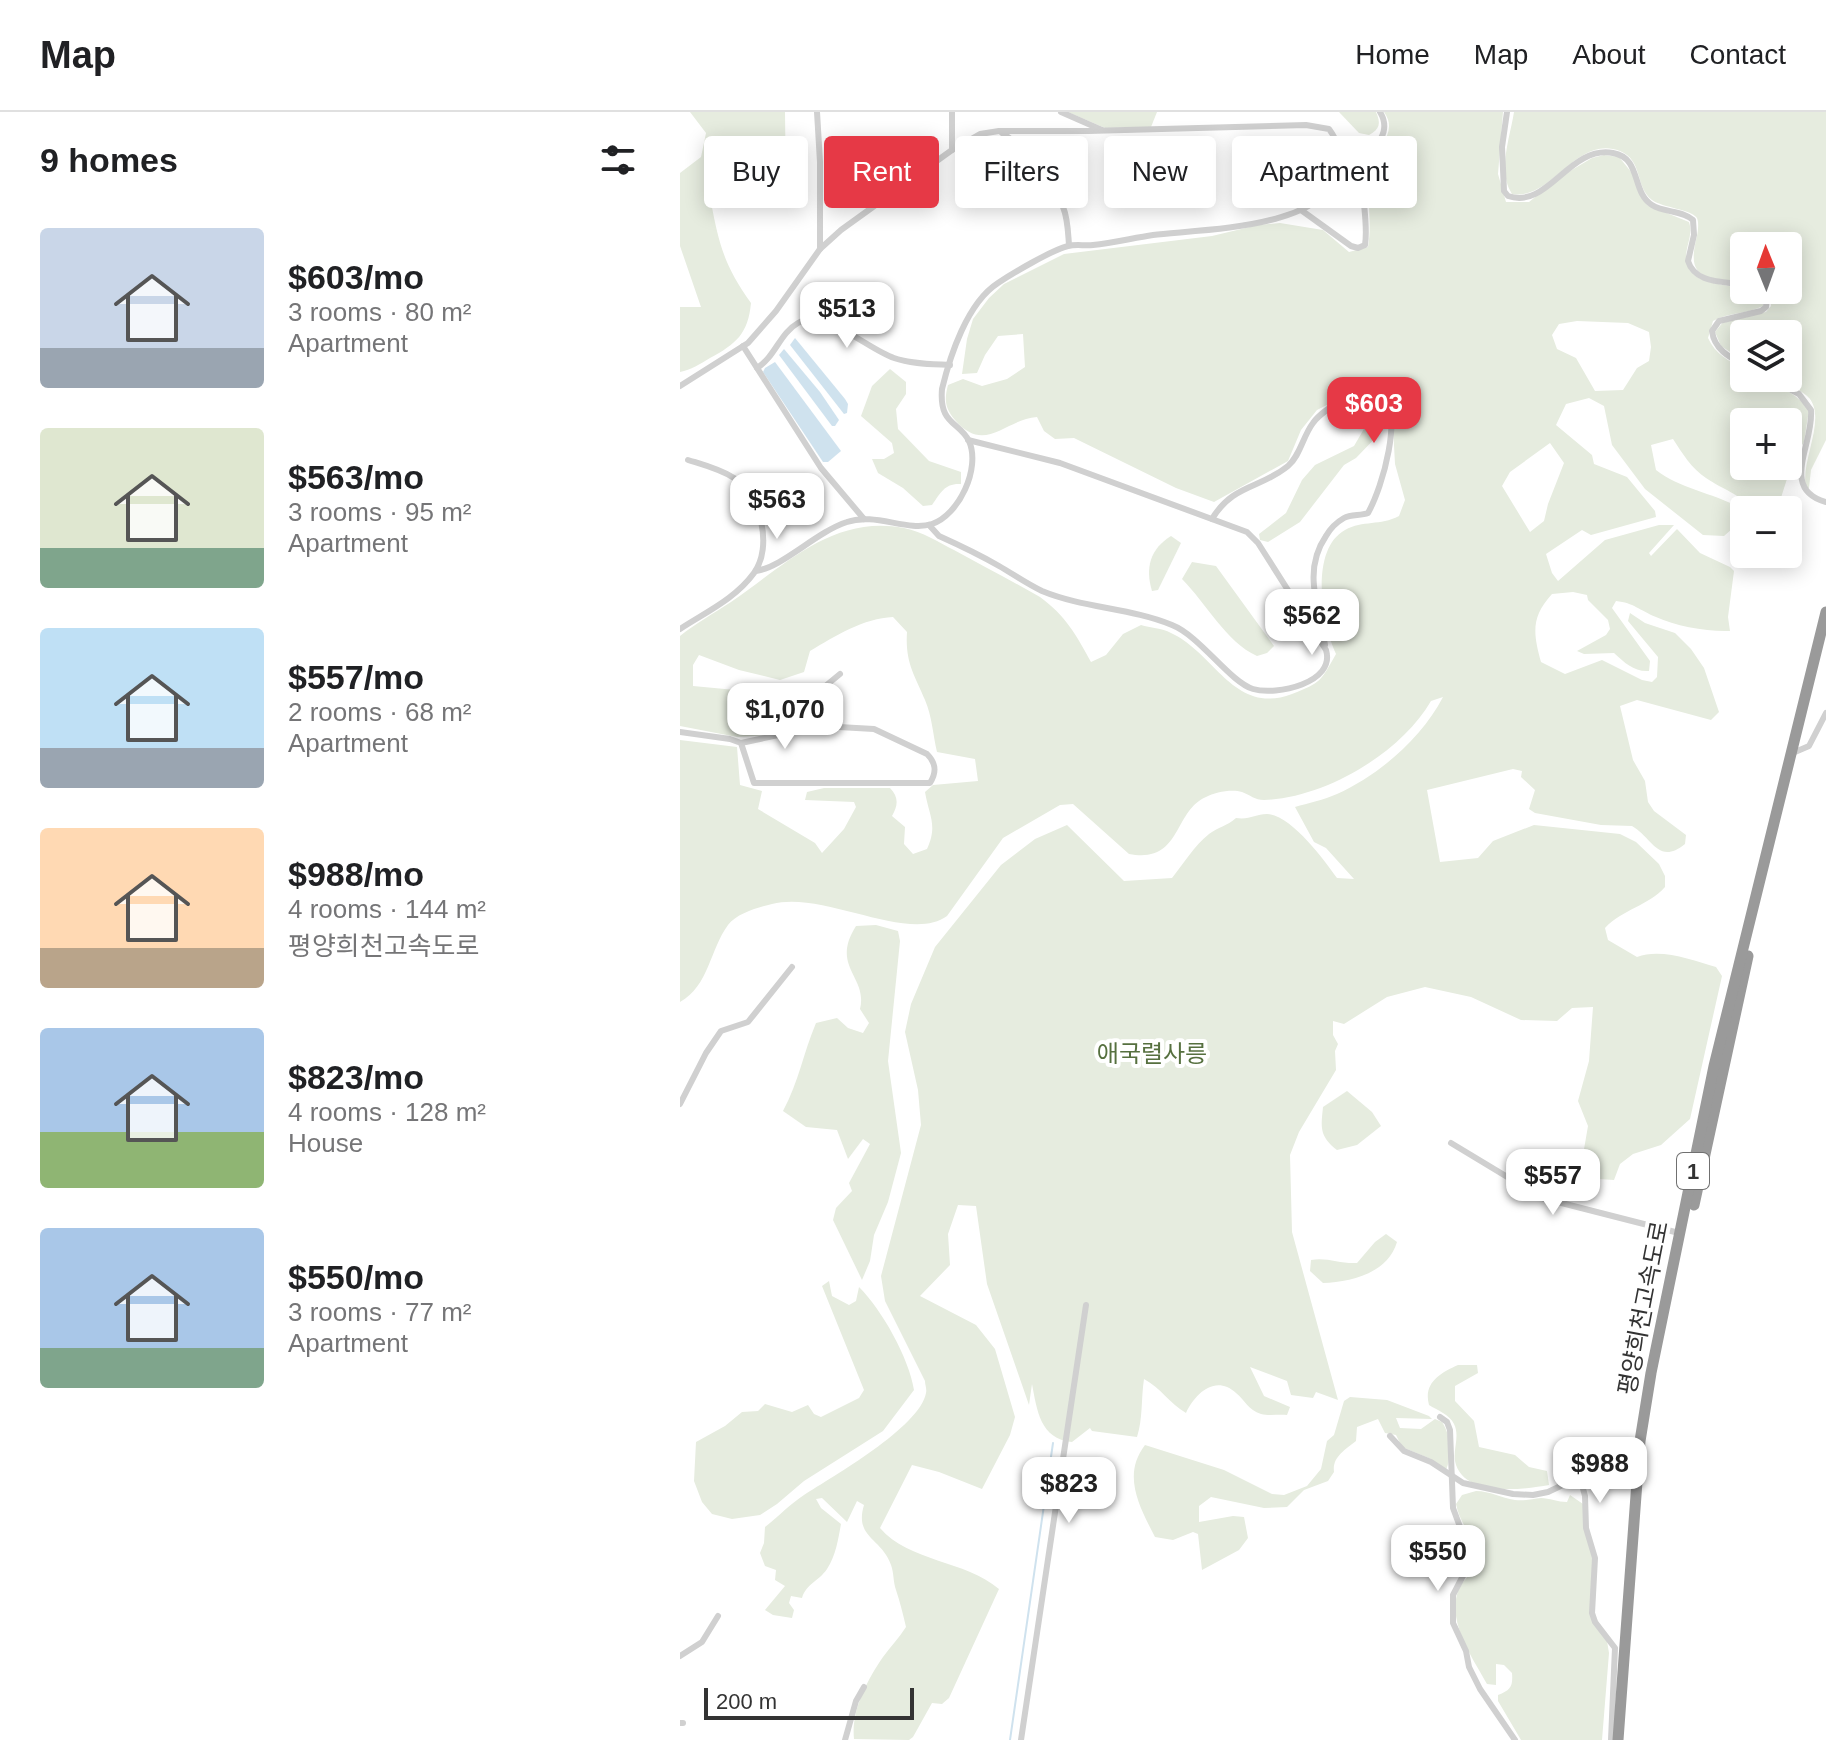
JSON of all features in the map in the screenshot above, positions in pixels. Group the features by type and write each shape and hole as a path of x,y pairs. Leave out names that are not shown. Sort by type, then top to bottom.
{"highway":[{"name":"평양희천고속도로","path":"1618,1740 1640,1441 1651,1373 1718,1051 1826,612"},
{"name":"평양희천고속도로","path":"1624,1740 1650,1411 1795,752 1826,638"}],"street":[{"path":"817,112 820,249"},
{"path":"952,112 952,150"},
{"path":"1061,112 1104,131"},
{"path":"1301,210 1351,246 1358,248 1365,245 1365,168 1380,144 1385,127 1380,112"},
{"path":"1507,112 1502,147 1504,191 1508,196 1521,199 1533,197 1571,166 1588,157 1602,152 1617,153 1630,162 1647,201 1693,220 1694,235 1688,261 1696,275 1730,283"},
{"path":"680,386 743,346 776,311 820,249 841,230 952,150 980,134 999,131 1291,125 1329,129 1339,147 1339,169 1319,199 1301,210 1270,220 1222,229 1154,235 1089,246 1069,245 996,284 984,294 969,315 942,389 943,407 951,424 968,440 1060,463 1253,536 1326,650"},
{"path":"999,131 1033,160 1056,194 1066,217 1069,245"},
{"path":"1730,356 1721,351 1712,331 1719,321 1761,311 1766,304"},
{"path":"757,368 765,363 793,326 810,319 825,322 891,358 950,365"},
{"path":"743,346 821,468 864,519"},
{"path":"929,525 939,536 1043,591 1174,626 1248,688 1267,693 1281,691 1315,678 1325,669 1328,657 1312,585 1313,567 1330,530 1345,517 1368,513 1375,501 1387,461 1391,428 1390,406 1383,389 1364,390 1323,413 1310,426 1291,464 1231,496 1212,519"},
{"path":"1795,392 1811,410 1801,487 1810,497 1826,502"},
{"path":"756,571 766,570 825,532 847,522 864,519 929,525 942,520 963,497 969,479 968,440"},
{"path":"680,629 731,597 756,571 762,544 760,516 737,479 688,460"},
{"path":"821,726 819,713 823,688 840,674"},
{"path":"1795,752 1809,746 1826,713"},
{"path":"680,732 741,743 821,726 874,729 927,754 934,760 934,777 930,783 754,783 741,743"},
{"path":"680,1104 721,1031 748,1022 792,967"},
{"path":"1451,1143 1542,1198 1680,1234"},
{"path":"1021,1740 1086,1305"},
{"path":"1440,1417 1447,1422 1450,1430 1453,1508 1469,1551 1465,1572 1453,1595 1453,1623 1480,1689 1515,1740"},
{"path":"1390,1436 1399,1448 1431,1462 1463,1483 1513,1494 1540,1495 1571,1481 1577,1481 1584,1489 1586,1528 1595,1558 1592,1613 1595,1622 1615,1648 1611,1740"},
{"path":"680,1656 702,1642 718,1616"},
{"path":"845,1740 856,1701 864,1687"}],"green space":[{"path":"690,112 785,112 785,136 705,136"},
{"path":"1068,112 1157,112 1151,127 1105,128"},
{"path":"1339,112 1376,112 1378,125 1369,135 1359,133"},
{"name":"애국렬사릉","path":"1384,112 1503,112 1498,174 1506,202 1529,202 1560,177 1592,158 1604,155 1619,157 1632,173 1647,205 1689,222 1686,259 1691,272 1709,282 1730,286 1730,304 1763,304 1713,321 1708,338 1714,348 1730,361 1730,392 1788,392 1809,410 1802,445 1802,408 1730,408 1730,480 1787,480 1781,496 1737,496 1701,474 1673,439 1651,445 1656,470 1675,481 1730,502 1730,531 1724,536 1703,535 1645,489 1612,445 1604,406 1589,398 1566,404 1556,425 1592,455 1594,464 1627,477 1655,511 1656,517 1591,535 1582,530 1546,554 1558,581 1605,540 1659,525 1674,525 1649,553 1651,556 1677,529 1700,553 1734,571 1728,617 1730,631 1682,626 1616,601 1612,608 1650,661 1649,671 1634,668 1614,653 1584,654 1577,651 1606,635 1610,629 1608,620 1588,600 1587,595 1573,592 1552,594 1537,618 1536,642 1541,662 1565,674 1602,660 1652,682 1657,677 1658,657 1628,621 1630,613 1645,623 1675,633 1704,668 1719,712 1711,720 1637,700 1620,706 1633,760 1645,781 1648,802 1654,811 1686,835 1685,844 1676,850 1662,851 1632,826 1601,825 1535,813 1529,809 1535,790 1521,777 1522,771 1513,769 1427,790 1440,862 1478,858 1493,841 1534,825 1620,834 1636,842 1659,864 1665,876 1665,887 1605,928 1608,940 1637,957 1656,954 1676,956 1716,967 1722,976 1690,1119 1661,1145 1633,1154 1620,1164 1614,1180 1598,1179 1583,1155 1588,1126 1578,1101 1589,1061 1593,1007 1572,1008 1557,1021 1521,1020 1471,997 1425,987 1387,997 1344,1024 1333,1021 1333,1035 1338,1044 1335,1051 1336,1070 1299,1132 1290,1155 1292,1232 1338,1400 1316,1392 1313,1398 1291,1395 1287,1381 1250,1367 1264,1396 1290,1407 1287,1415 1257,1412 1236,1393 1221,1385 1200,1393 1186,1413 1144,1379 1137,1437 1092,1431 1090,1428 1072,1442 1061,1440 1047,1429 1038,1413 1032,1384 1029,1405 987,1284 976,1206 958,1205 948,1234 950,1265 920,1296 976,1325 995,1349 1015,1417 1010,1435 982,1489 912,1465 880,1528 906,1548 970,1572 999,1589 949,1698 942,1704 932,1703 913,1737 909,1740 854,1739 855,1718 866,1686 906,1627 891,1565 863,1524 864,1505 857,1501 847,1522 822,1498 816,1499 821,1508 841,1524 839,1536 833,1558 824,1573 806,1589 802,1598 791,1596 792,1618 773,1615 765,1610 785,1586 775,1580 776,1570 765,1566 760,1553 765,1527 799,1499 892,1435 908,1421 926,1393 925,1381 885,1301 881,1276 921,1125 918,1090 905,1032 911,1004 935,947 1001,865 1035,839 1067,825 1124,881 1172,878 1194,849 1212,832 1236,818 1267,814 1276,816 1296,830 1337,878 1354,879 1326,848 1314,842 1295,807 1337,794 1383,766 1411,741 1443,697 1431,701 1418,720 1381,755 1336,782 1287,797 1261,800 1233,791 1210,795 1195,804 1168,844 1146,855 1129,854 1073,804 1060,805 1003,838 947,916 931,923 888,921 816,904 793,902 748,911 728,925 697,987 680,1002 680,740 737,747 740,785 762,791 758,809 815,843 822,853 844,829 856,807 854,802 805,800 807,792 824,788 890,788 897,802 892,816 905,827 904,844 913,854 927,849 932,833 925,792 933,785 978,781 975,759 937,752 931,719 909,660 907,632 893,617 861,624 829,640 810,651 804,672 780,680 739,670 699,655 693,665 693,686 746,691 754,704 770,707 781,704 783,694 796,693 798,728 770,735 737,737 680,726 680,636 811,546 854,529 878,526 904,528 924,535 1040,597 1070,626 1091,662 1106,655 1123,634 1141,625 1167,631 1186,642 1226,679 1255,697 1272,699 1315,683 1336,654 1323,607 1326,554 1334,540 1345,530 1399,516 1405,500 1395,464 1391,389 1376,380 1317,410 1301,430 1288,461 1214,502 1176,488 1074,438 1055,439 1044,431 1037,417 986,435 976,435 952,416 947,408 946,395 948,385 963,379 982,386 1007,379 1025,367 1023,334 998,336 977,373 962,374 973,319 1004,284 1064,254 1212,236 1280,223 1323,230 1349,252 1368,247 1369,208 1417,208 1417,136 1387,136 1389,125","holes":["1577,321 1628,323 1649,332 1651,347 1649,361 1637,368 1623,390 1595,391 1576,358 1557,349 1552,335 1559,324","1550,443 1564,463 1544,521 1530,532 1502,486 1510,472"]},
{"path":"1514,112 1826,112 1826,440 1811,470 1809,488 1806,488 1806,466 1815,419 1810,399 1802,392 1802,320 1730,320 1730,352 1721,346 1715,332 1724,321 1766,312 1771,304 1802,304 1802,232 1730,232 1730,280 1710,277 1702,274 1694,262 1697,218 1652,200 1627,155 1604,148 1590,152 1540,188 1512,194 1505,175"},
{"path":"704,143 704,208 712,208 724,255 751,303 747,323 734,343 699,365 680,372 680,307 701,307 680,246 680,173 701,157"},
{"path":"890,369 906,382 906,394 896,409 898,429 929,461 961,472 961,484 947,487 932,505 923,506 903,488 878,473 872,459 884,459 894,453 892,443 861,416 872,386"},
{"path":"1380,417 1383,430 1356,458 1344,465 1300,522 1268,542 1260,540 1259,534 1286,513 1302,480 1315,465 1354,446 1368,422"},
{"path":"1171,536 1181,543 1158,590 1152,591 1149,575 1151,560 1158,547"},
{"path":"1192,562 1216,566 1274,646 1267,653 1257,656 1246,650 1182,579"},
{"path":"876,925 898,931 900,941 888,1061 901,1153 862,1280 833,1220 836,1208 852,1191 849,1183 870,1144 863,1139 848,1159 837,1130 806,1127 783,1111 816,1023 837,1018 848,1028 863,1033 869,1023 860,1009 859,988 847,952 856,926"},
{"path":"1347,1091 1372,1112 1381,1126 1357,1145 1337,1150 1322,1131 1323,1107"},
{"path":"1386,1234 1397,1242 1392,1253 1367,1274 1345,1281 1323,1283 1310,1271 1311,1260 1357,1263"},
{"path":"829,1281 832,1296 849,1305 856,1301 859,1287 868,1297 900,1349 914,1390 883,1431 804,1481 760,1515 732,1519 712,1514 702,1502 694,1481 696,1442 725,1426 742,1412 758,1411 765,1404 792,1412 808,1405 814,1414 821,1417 859,1398 864,1390 822,1286"},
{"path":"1458,1365 1477,1365 1478,1373 1455,1386 1455,1401 1474,1421 1479,1447 1515,1455 1529,1467 1547,1471 1549,1485 1494,1488 1469,1481 1460,1473 1455,1461 1454,1424 1429,1405 1428,1397 1434,1380"},
{"path":"1350,1397 1387,1400 1432,1419 1396,1418 1400,1428 1421,1429 1435,1419 1442,1422 1450,1446 1446,1470 1431,1459 1402,1447 1396,1435 1385,1433 1378,1419 1357,1427 1356,1441 1337,1458 1328,1481 1304,1490 1287,1507 1264,1508 1211,1497 1199,1506 1199,1522 1244,1517 1248,1538 1239,1550 1202,1570 1198,1534 1193,1532 1173,1540 1155,1537 1135,1491 1135,1468 1145,1445 1224,1470 1272,1494 1284,1495 1307,1486 1321,1469 1327,1441 1334,1435 1344,1401"},
{"path":"1476,1491 1519,1500 1541,1498 1567,1502 1570,1495 1583,1504 1593,1560 1590,1604 1607,1641 1609,1653 1602,1740 1521,1740 1498,1701 1498,1695 1510,1687 1512,1673 1504,1665 1496,1664 1496,1685 1487,1684 1467,1649 1457,1623 1456,1597 1461,1585 1481,1561 1456,1504 1462,1495"}],"water":[{"path":"795,338 845,399 847,413 844,414 790,345"},
{"path":"784,349 839,420 835,426 779,355"},
{"path":"775,362 841,451 828,462 823,462 763,372"}],"waterway":[{"path":"1010,1740 1053,1443"}]}
